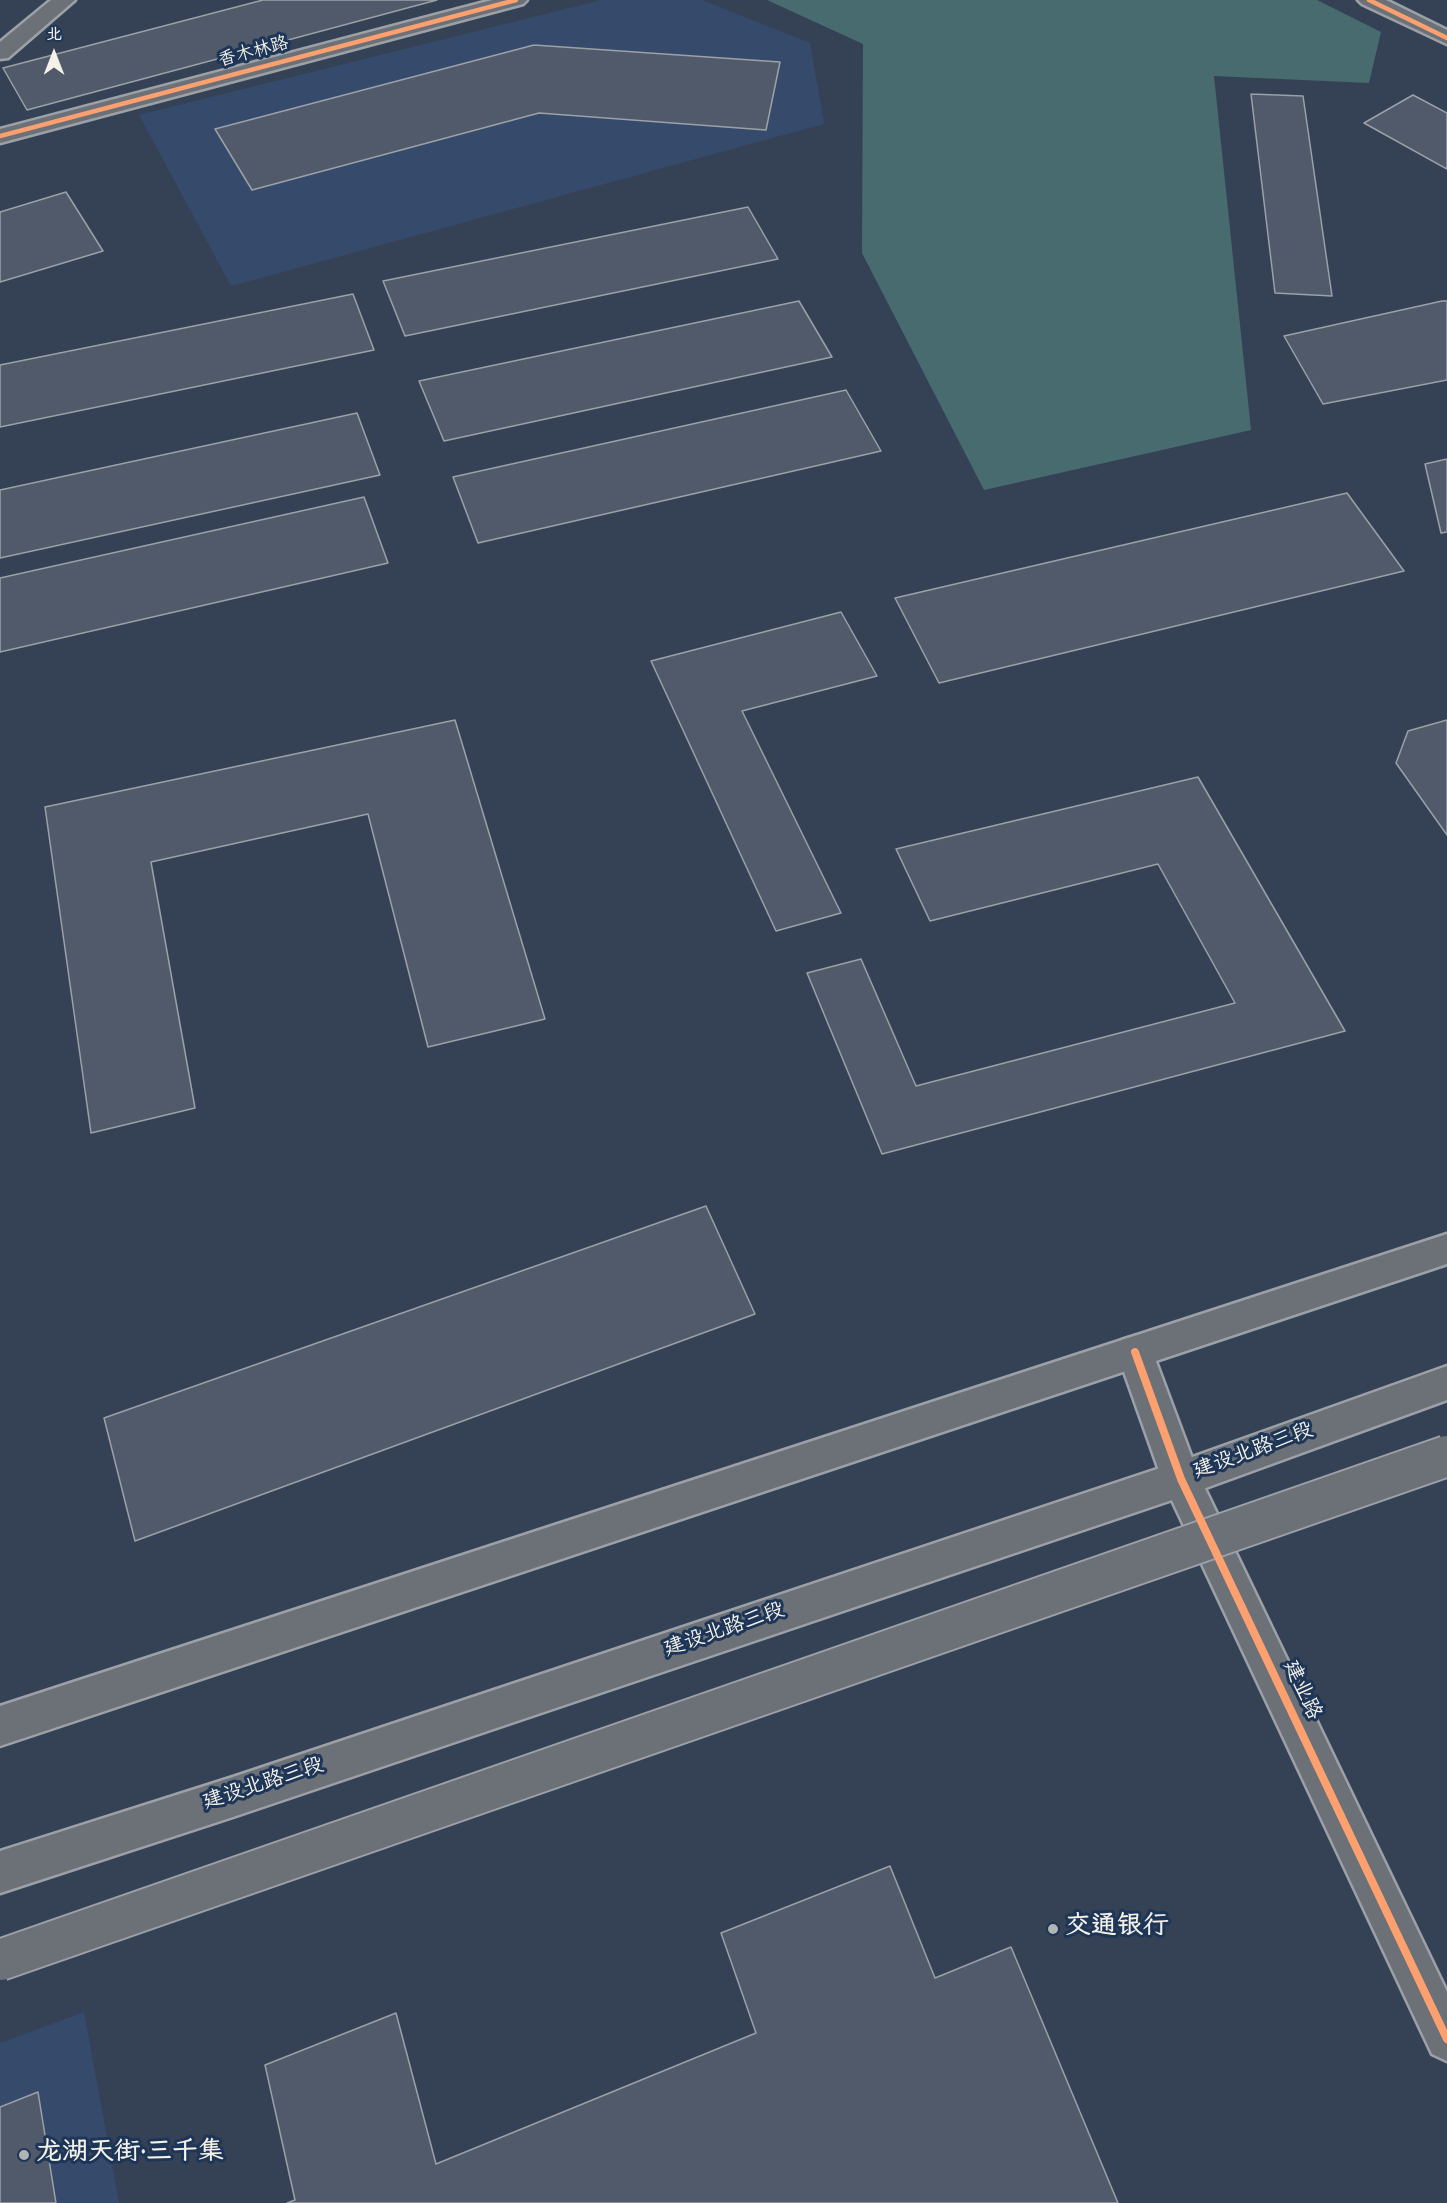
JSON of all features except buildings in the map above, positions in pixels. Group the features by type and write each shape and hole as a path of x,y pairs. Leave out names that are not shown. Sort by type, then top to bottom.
{"main road":[{"path":"0,53 64,0"},
{"name":"香木林路","path":"0,136 516,0"},
{"path":"1370,0 1447,38"},
{"path":"0,1726 1447,1249"},
{"name":"建业路","path":"1135,1352 1181,1479 1447,2039"},
{"name":"建设北路三段","path":"0,1872 233,1797 1181,1479 1447,1383"},
{"path":"0,1960 1447,1456"}],"shaded area":[{"path":"601,0 702,0 810,43 824,124 231,286 139,115"},
{"path":"84,2012 119,2203 0,2203 0,2043"}],"green space":[{"path":"767,0 1317,0 1381,32 1369,83 1214,76 1251,430 984,490 862,253 863,44"}],"cycle path":[{"path":"0,136 516,0"},
{"path":"1369,0 1447,38"},
{"path":"1135,1352 1181,1479 1447,2039"}],"place":[{"name":"交通银行","path":"1053,1929"},
{"name":"龙湖天街·三千集","path":"24,2155"}]}
